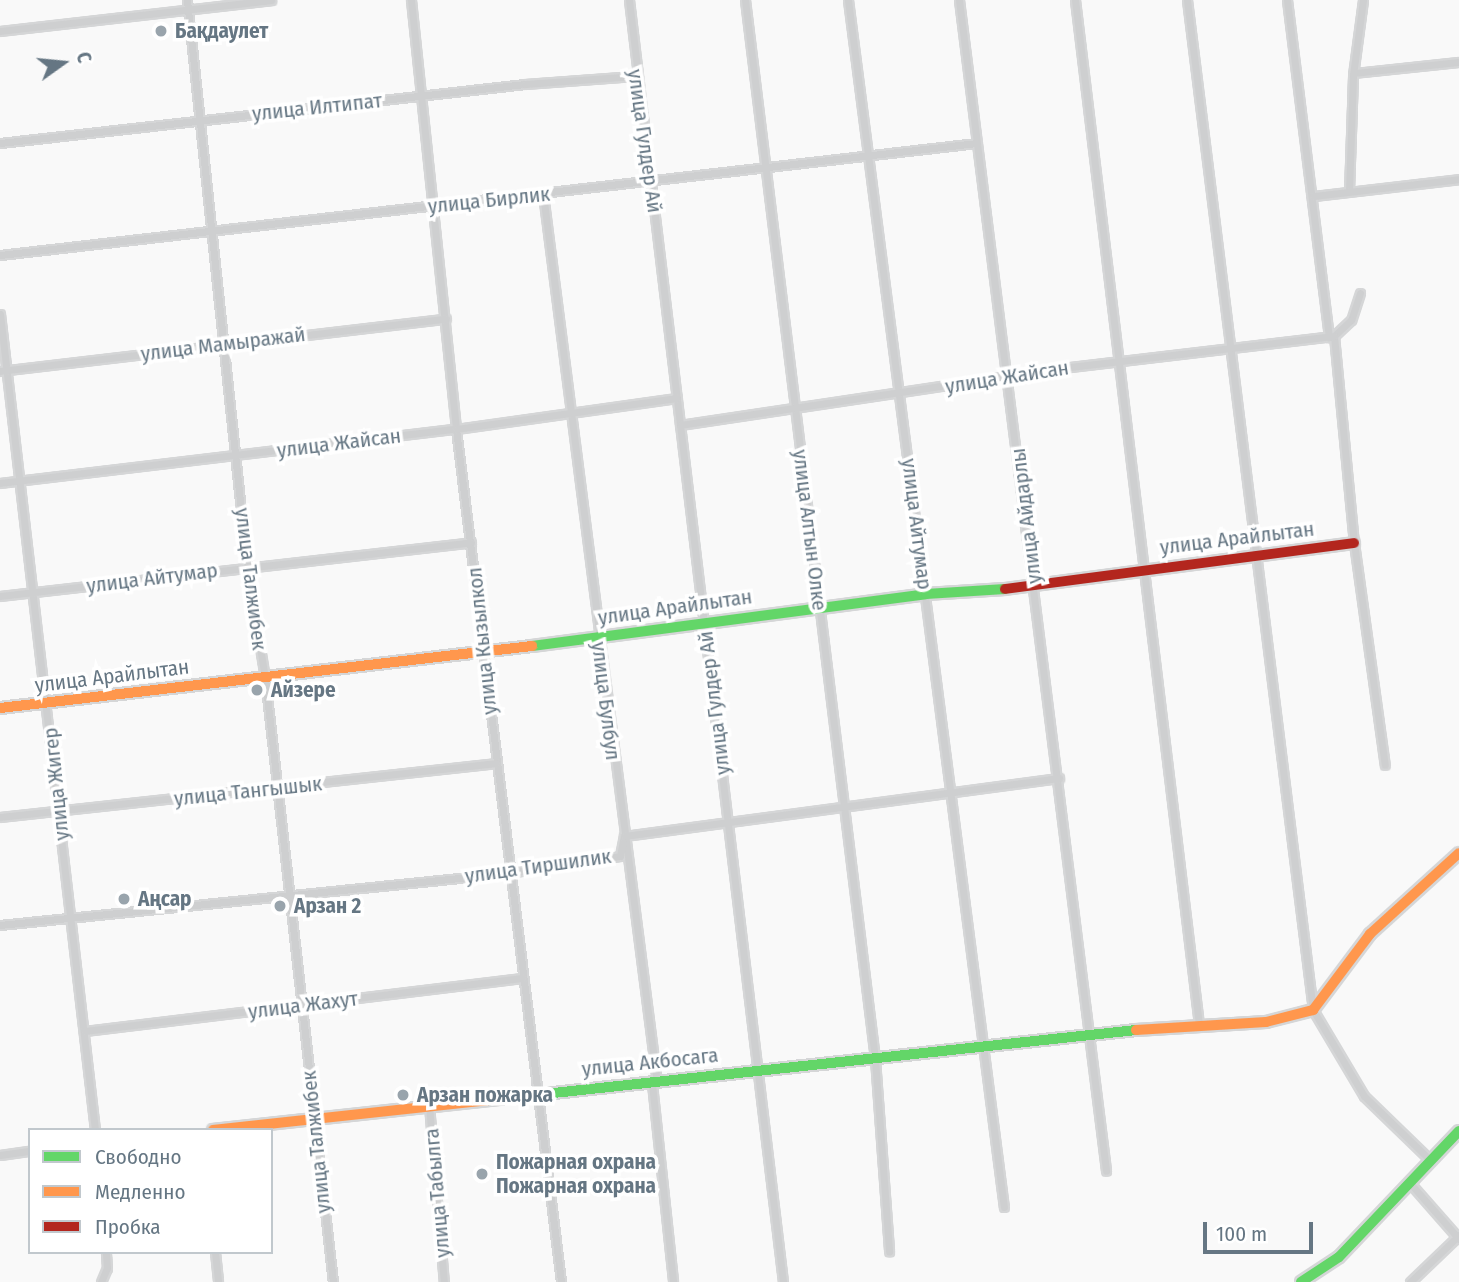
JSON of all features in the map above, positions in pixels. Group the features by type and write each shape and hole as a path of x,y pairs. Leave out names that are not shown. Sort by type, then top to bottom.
{"street":[{"name":"улица Талжибек","path":"187,0 247,567 265,678 333,1282"},
{"path":"0,32 271,0"},
{"name":"улица Кызылкол","path":"411,0 456,429 508,873 561,1282"},
{"name":"улица Гулдер Ай","path":"629,0 635,76 651,181 783,1282"},
{"name":"улица Алтын Олке","path":"745,0 875,1059 889,1251"},
{"name":"улица Айтумар","path":"848,0 1004,1207"},
{"name":"улица Айдарлы","path":"959,0 1010,377 1034,587 1092,1033 1106,1171"},
{"path":"1075,0 1199,1025"},
{"path":"1187,0 1313,1010 1364,1096 1430,1160"},
{"path":"1287,0 1331,336 1354,543 1385,765"},
{"path":"1349,191 1354,73 1363,0"},
{"path":"1354,73 1459,62"},
{"name":"улица Илтипат","path":"0,144 421,96 635,76"},
{"name":"улица Бирлик","path":"0,255 977,143"},
{"path":"1313,196 1459,179"},
{"name":"улица Булбул","path":"543,194 573,413 654,1084 673,1282"},
{"path":"1331,336 1351,320 1360,293"},
{"name":"улица Жигер","path":"0,314 3,371 20,481 47,703 95,1128"},
{"name":"улица Мамыражай","path":"3,371 446,319"},
{"name":"улица Жайсан","path":"680,425 1118,362 1331,336"},
{"name":"улица Жайсан","path":"0,483 456,429 677,398"},
{"name":"улица Айтумар","path":"0,596 471,542"},
{"name":"улица Арайлытан","path":"0,708 483,653 926,594 1034,587 1142,569 1354,543"},
{"name":"улица Тангышык","path":"0,817 496,763"},
{"name":"улица Тиршилик","path":"0,925 508,873 620,856 624,836 1059,778"},
{"path":"1313,1010 1370,933 1459,853"},
{"name":"улица Жахут","path":"84,1031 523,978"},
{"name":"улица Акбосага","path":"228,1128 538,1093 654,1084 757,1070 985,1048 1092,1033 1266,1022 1313,1010"},
{"name":"улица Табылга","path":"429,1105 444,1282"},
{"path":"1301,1282 1339,1257 1459,1131"},
{"path":"0,1155 28,1151"},
{"path":"1409,1182 1458,1237 1410,1282"},
{"path":"101,1282 107,1268 106,1254"},
{"path":"215,1254 218,1282"}],"traffic: fast":[{"path":"532,646 926,594 1005,589"},
{"path":"498,1099 1136,1030"},
{"path":"1301,1282 1339,1257 1459,1131"}],"traffic: slow":[{"path":"0,708 532,646"},
{"path":"1136,1030 1266,1022 1313,1010 1370,934 1459,853"},
{"path":"231,1128 498,1099"}],"traffic: jam":[{"path":"1005,589 1354,543"}],"place":[{"name":"Бақдаулет","path":"161,31"},
{"name":"Айзере","path":"257,690"},
{"name":"Аңсар","path":"124,899"},
{"name":"Арзан 2","path":"280,906"},
{"name":"Арзан пожарка","path":"403,1095"},
{"name":"Пожарная охрана Пожарная охрана","path":"482,1174"}]}
